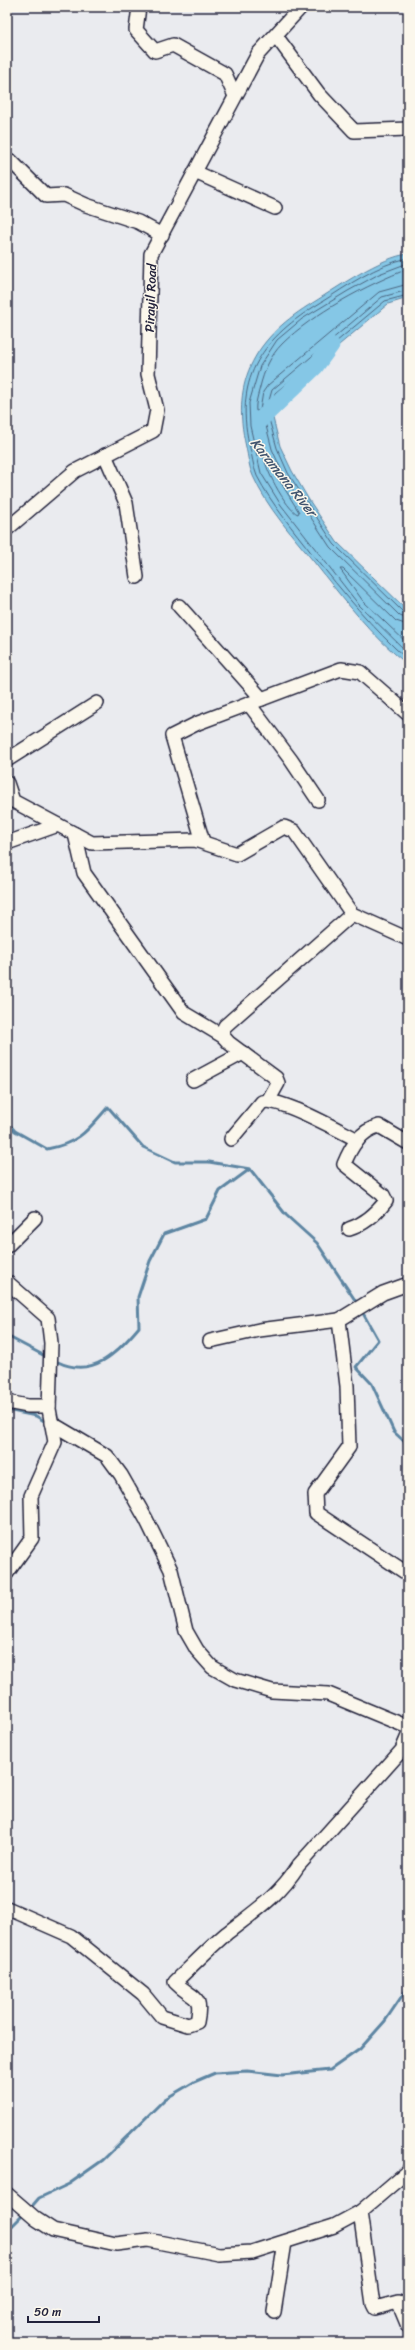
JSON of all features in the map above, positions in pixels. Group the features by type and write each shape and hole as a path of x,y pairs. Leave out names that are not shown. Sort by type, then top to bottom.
{"street":[{"path":"138,7 136,30 138,44"},
{"name":"Pirayil Road","path":"7,529 75,471 153,431 157,410 148,374 151,254 258,54 301,7"},
{"path":"136,30 155,51 172,45 225,74 235,96"},
{"path":"276,36 319,94 354,131 408,129"},
{"path":"7,162 11,161 46,196 64,195 86,205 138,222 162,235"},
{"path":"195,172 275,208"},
{"path":"105,456 126,503 137,577"},
{"path":"179,606 262,699"},
{"path":"203,842 172,736 198,723 341,669 360,672 408,714"},
{"path":"7,760 97,703"},
{"path":"249,704 291,760 318,800"},
{"path":"7,783 14,801 92,843 195,840 237,854 284,827 294,831 352,914 408,940"},
{"path":"7,843 58,825"},
{"path":"75,834 84,873 184,1012 224,1037 276,1078 278,1083 270,1099 262,1102 231,1139"},
{"path":"224,1037 221,1034 225,1026 352,914"},
{"path":"193,1080 243,1052"},
{"path":"270,1099 358,1140"},
{"path":"349,1230 360,1226 377,1213 386,1201 383,1195 344,1164 351,1147 367,1129 379,1126 408,1143"},
{"path":"7,1246 35,1218"},
{"path":"7,1282 48,1318 51,1343 49,1406 55,1442 31,1496 32,1538 7,1573"},
{"path":"210,1341 259,1330 339,1320 383,1293 408,1284"},
{"path":"339,1320 347,1386 349,1447 315,1494 316,1513 408,1574"},
{"path":"7,1402 28,1406 49,1406"},
{"path":"51,1423 107,1456 121,1475 146,1519 171,1570 186,1631 197,1650 212,1667 235,1680 272,1691 328,1694 408,1727"},
{"path":"7,1908 71,1936 142,1994 162,2017 188,2025 197,2022 200,2006 197,2000 175,1982 226,1934 262,1908 286,1885 298,1866 402,1750 408,1736"},
{"path":"7,2194 36,2219 54,2230 116,2244 148,2240 219,2254 252,2252 334,2226 360,2212 408,2170"},
{"path":"360,2212 373,2304 375,2308 398,2302 408,2326"},
{"path":"274,2312 285,2242"}],"water":[{"path":"408,254 408,298 388,304 278,396 273,418 280,446 292,471 337,542 408,611 408,665 382,642 358,616 289,532 265,499 253,476 250,466 242,423 242,400 245,380 253,362 263,345 277,329 294,315 360,274 397,256"}],"waterway":[{"name":"Karamana River","path":"260,420 315,367 331,345"},
{"path":"7,1122 15,1131 47,1149 67,1143 82,1135 108,1107 143,1147 175,1162 209,1162 250,1169"},
{"path":"58,1362 71,1366 82,1367 93,1365 113,1354 122,1345 139,1327 138,1297 150,1261 164,1234 206,1219 220,1191 250,1169 286,1215 317,1243 355,1300"},
{"path":"364,1315 378,1340 356,1367 372,1384 394,1432 408,1445"},
{"path":"7,1336 43,1355"},
{"path":"7,1410 36,1416 44,1421"},
{"path":"133,1484 140,1496"},
{"path":"33,2205 39,2198 69,2184 103,2160 165,2099 194,2082 215,2073 247,2071 282,2075 330,2070 360,2049 385,2021 408,1987"},
{"path":"7,2231 21,2217"}]}
